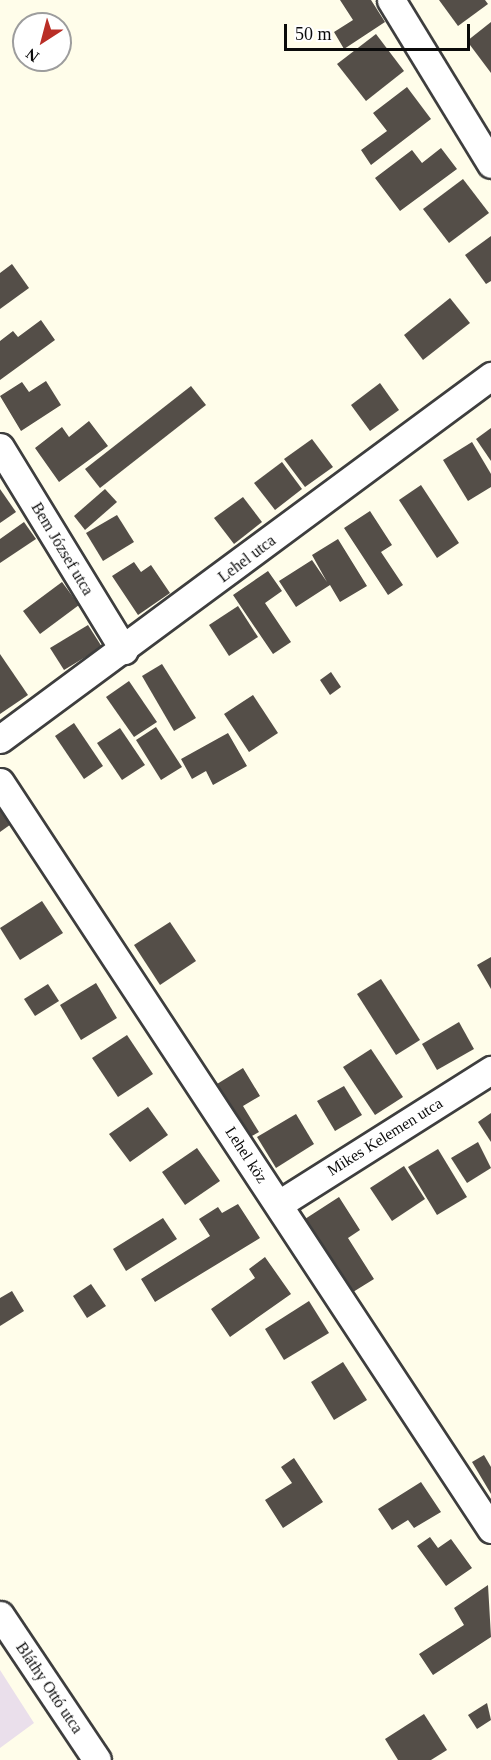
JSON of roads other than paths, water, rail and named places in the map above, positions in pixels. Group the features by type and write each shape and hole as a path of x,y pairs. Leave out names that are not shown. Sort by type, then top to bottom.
{"street":[{"path":"391,0 491,164"},
{"name":"Lehel utca","path":"0,739 124,650 491,376"},
{"name":"Bem József utca","path":"0,447 124,650"},
{"name":"Lehel köz","path":"0,782 491,1529"},
{"name":"Mikes Kelemen utca","path":"279,1204 491,1070"},
{"name":"Bláthy Ottó utca","path":"0,1615 97,1760"}]}
